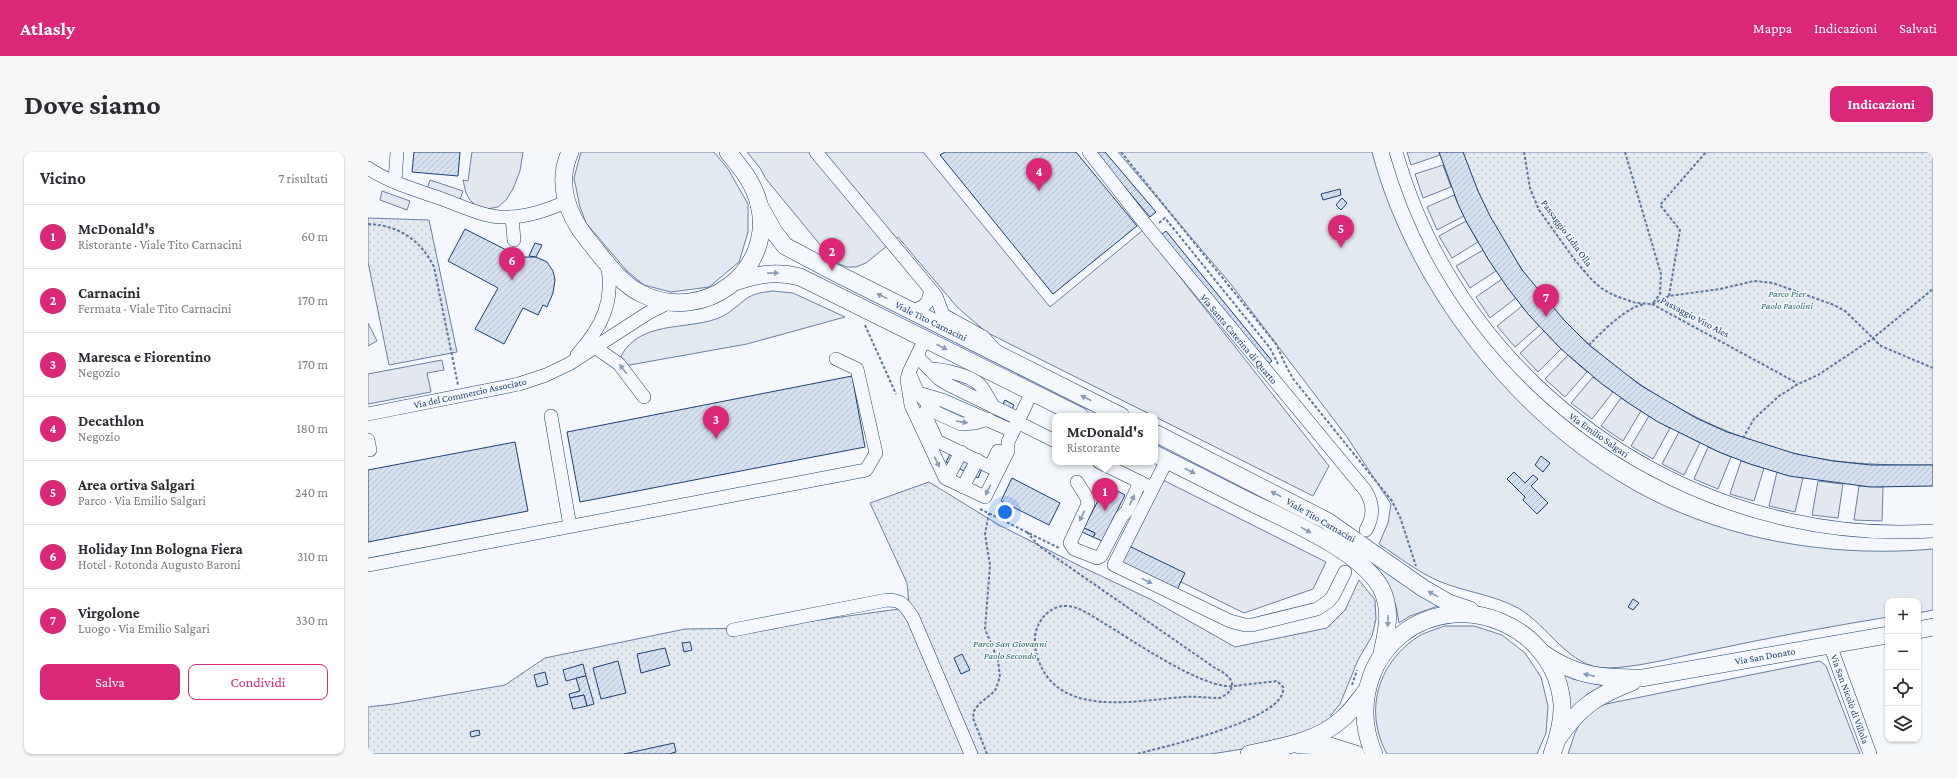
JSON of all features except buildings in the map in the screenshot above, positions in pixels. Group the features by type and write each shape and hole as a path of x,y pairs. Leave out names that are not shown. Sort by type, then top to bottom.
{"main road":[{"path":"570,152 566,160 564,174 566,202 570,216 578,228 607,263 627,284 640,293 654,299 668,303 681,304 701,300 714,295 735,282 746,269 758,244 760,220 759,205 755,191 744,170 728,152"},
{"name":"Viale Tito Carnacini","path":"759,205 774,232 785,246 1115,413"},
{"name":"Viale Tito Carnacini","path":"735,282 754,275 768,273 785,273 800,277 1074,413"},
{"name":"Viale Tito Carnacini","path":"1158,435 1321,518 1353,538 1423,588 1449,603 1481,615"},
{"name":"Viale Tito Carnacini","path":"1161,457 1313,534 1354,560 1372,575 1381,588 1387,604 1388,621 1382,656"},
{"path":"1374,754 1368,738 1365,722 1366,691 1373,670 1394,640 1410,628 1427,620 1446,614 1464,613 1481,615 1499,620 1516,628 1529,638 1541,651 1552,669 1562,704 1561,723 1555,746"},
{"path":"1921,629 1933,627"},
{"name":"Via San Donato","path":"1541,651 1556,662 1588,676 1607,678 1642,678 1885,636"},
{"name":"Via San Donato","path":"1555,746 1582,708 1596,698 1642,678"},
{"path":"1249,754 1293,745 1325,731 1342,720 1366,691"},
{"path":"1293,745 1330,746 1356,754"}],"street":[{"path":"394,181 397,152"},
{"path":"816,152 936,296 942,315 983,337 998,354"},
{"name":"Via Santa Caterina di Quarto","path":"1089,152 1150,230 1370,498 1372,511 1366,530"},
{"name":"Via Emilio Salgari","path":"1396,152 1422,221 1446,270 1460,293 1482,324 1514,363 1557,405 1584,426 1639,463 1669,479 1706,495 1759,512 1796,521 1858,532 1933,531"},
{"path":"368,168 394,181 487,215 512,217 525,216 549,210 566,202"},
{"path":"512,217 514,240"},
{"name":"Via del Commercio Associato","path":"569,364 594,334 603,318 608,304 610,287 607,263"},
{"path":"911,311 922,308 928,302 930,290"},
{"name":"Via del Commercio Associato","path":"368,414 519,384 546,375 569,364 596,348 648,313 668,303"},
{"path":"925,338 908,372 907,389 911,405 925,437 947,479 985,497 1008,451 1014,428"},
{"path":"596,348 619,364 644,397"},
{"path":"916,356 929,369 956,373 979,384 994,406 1014,428"},
{"path":"368,565 866,470 876,453 857,368 836,359"},
{"path":"908,372 918,393 937,413 961,424 975,423 988,419"},
{"path":"930,407 927,408 925,415 937,441 990,467 1000,447 1014,428 1032,392"},
{"path":"918,393 942,400 988,419 1052,440"},
{"path":"551,416 570,526"},
{"path":"947,479 961,452"},
{"path":"1161,457 1153,489 1114,565 1237,624 1252,625 1317,609 1333,596 1345,572"},
{"path":"963,487 977,460"},
{"path":"1105,465 1153,489"},
{"path":"1077,482 1087,498 1088,504 1070,543 1074,549 1097,558 1100,556 1122,516 1127,511 1140,482"},
{"path":"733,630 887,600 897,600 905,606 913,618 971,754"},
{"name":"Via San Nicolò di Villola","path":"1830,645 1870,754"}],"path":[{"path":"1121,152 1276,344 1294,380"},
{"name":"Passaggio Lidia Olla","path":"1524,152 1533,199 1574,259 1601,288 1629,301 1652,304"},
{"path":"1625,152 1661,274 1660,294 1652,304"},
{"path":"1669,296 1680,230 1660,205 1706,152"},
{"path":"1150,230 1165,218 1270,348 1279,366"},
{"path":"368,224 392,228 406,234 428,255 434,268 460,396"},
{"path":"1652,304 1669,296 1720,289 1754,281 1773,283 1840,308 1845,311 1872,339 1889,351 1933,368"},
{"path":"1743,438 1747,428 1766,406 1798,384 1818,374 1872,339 1933,289"},
{"name":"Passaggio Vito Ales","path":"1589,345 1611,324 1637,305 1652,304 1798,384"},
{"path":"864,325 897,396"},
{"path":"987,754 973,718 974,711 979,704 995,691 1000,677 998,660 985,629 990,565 985,534 989,513"},
{"path":"1027,532 1039,546 1230,677 1231,686 1227,694 1220,698 1200,696 1112,702 1066,694 1054,686 1046,677 1038,661 1036,649 1036,630 1040,620 1046,614 1063,606 1082,611 1200,679 1219,686 1231,686 1276,681 1280,683 1284,691 1282,699 1275,706 1246,722 1136,754"}],"green space":[{"path":"581,152 714,152 728,169 748,204 748,232 739,262 709,287 671,292 644,285 627,271 586,223 580,207 574,178"},
{"path":"1118,152 1372,152 1390,207 1415,260 1445,312 1481,360 1522,405 1567,445 1615,479 1665,506 1729,530 1796,545 1831,549 1899,551 1933,549 1933,610 1921,612 1921,598 1885,598 1885,618 1775,637 1618,668 1593,666 1581,661 1559,644 1529,615 1518,608 1499,600 1441,582 1425,574 1379,544 1388,523 1391,504 1347,437 1230,283"},
{"name":"Parco Pier Paolo Pasolini","path":"1463,152 1933,152 1933,465 1848,462 1814,458 1797,454 1741,437 1687,412 1637,382 1591,346 1549,304 1514,258 1485,207"},
{"path":"368,218 429,220 457,352 389,365 368,262"},
{"path":"773,291 793,293 845,317 747,344 624,366 621,356 629,345 639,337 664,328 716,319 725,315 752,296"},
{"path":"1019,373 1098,413 1087,413 1017,378"},
{"path":"1158,444 1302,516 1334,534 1438,606 1410,616 1399,623 1396,606 1389,588 1365,562 1158,450"},
{"name":"Parco San Giovanni Paolo Secondo","path":"929,482 999,525 1152,600 1235,647 1327,628 1345,610 1359,580 1375,600 1376,619 1372,636 1358,660 1340,704 1331,715 1330,721 1303,734 1288,739 1211,754 368,754 368,707 505,685 545,658 685,629 761,628 899,609 910,615 907,583 870,503"},
{"path":"1444,626 1474,626 1502,635 1525,653 1541,677 1548,706 1546,733 1537,754 1387,754 1380,738 1376,722 1378,690 1384,675 1392,662 1403,649 1416,638"},
{"path":"1820,661 1826,666 1860,754 1568,754 1575,733 1583,718 1601,705"},
{"path":"1561,673 1573,679 1604,686 1587,694 1570,712 1569,693"}],"shaded area":[{"path":"472,152 523,152 520,171 513,189 506,200 498,207 487,209 476,206 466,193 463,180 468,181"},
{"path":"747,152 923,152 1050,307 1143,230 1329,466 1313,496 1158,418 1158,413 1148,413 986,332 957,307 898,237 866,263 856,267 847,267 839,264 822,247 766,179 760,168"},
{"path":"1407,152 1439,152 1440,155 1411,165"},
{"path":"1443,165 1451,187 1423,198 1415,174"},
{"path":"430,180 463,191 460,200 427,189"},
{"path":"382,191 410,201 407,210 380,200"},
{"path":"1454,195 1464,216 1437,230 1427,207"},
{"path":"1466,221 1478,242 1452,258 1439,236"},
{"path":"1483,250 1496,271 1470,288 1456,266"},
{"path":"1502,279 1516,298 1490,318 1476,297"},
{"path":"1522,306 1539,326 1515,347 1497,326"},
{"path":"368,323 377,341 368,346"},
{"path":"1544,331 1561,349 1538,372 1520,353"},
{"path":"1568,355 1587,372 1565,397 1545,379"},
{"path":"442,360 444,370 427,373 431,392 368,404 368,374"},
{"path":"1593,377 1613,392 1592,419 1571,403"},
{"path":"1621,398 1641,411 1623,441 1601,426"},
{"path":"1649,416 1670,428 1653,459 1631,446"},
{"path":"1679,432 1700,443 1684,475 1662,464"},
{"path":"1708,447 1731,457 1718,489 1694,479"},
{"path":"1741,461 1764,468 1754,501 1730,494"},
{"path":"1777,472 1803,478 1795,512 1769,506"},
{"path":"1163,480 1326,562 1313,589 1244,613 1181,582 1121,563"},
{"path":"1818,481 1843,484 1838,518 1812,515"},
{"path":"1859,486 1883,487 1882,521 1854,520"}],"place":[{"name":"Decathlon","path":"1039,191"},
{"name":"Area ortiva Salgari","path":"1341,248"},
{"name":"Carnacini","path":"832,271"},
{"name":"Holiday Inn Bologna Fiera","path":"512,280"},
{"name":"Virgolone","path":"1546,317"},
{"name":"Maresca e Fiorentino","path":"716,439"},
{"name":"McDonald's","path":"1105,511"}]}
